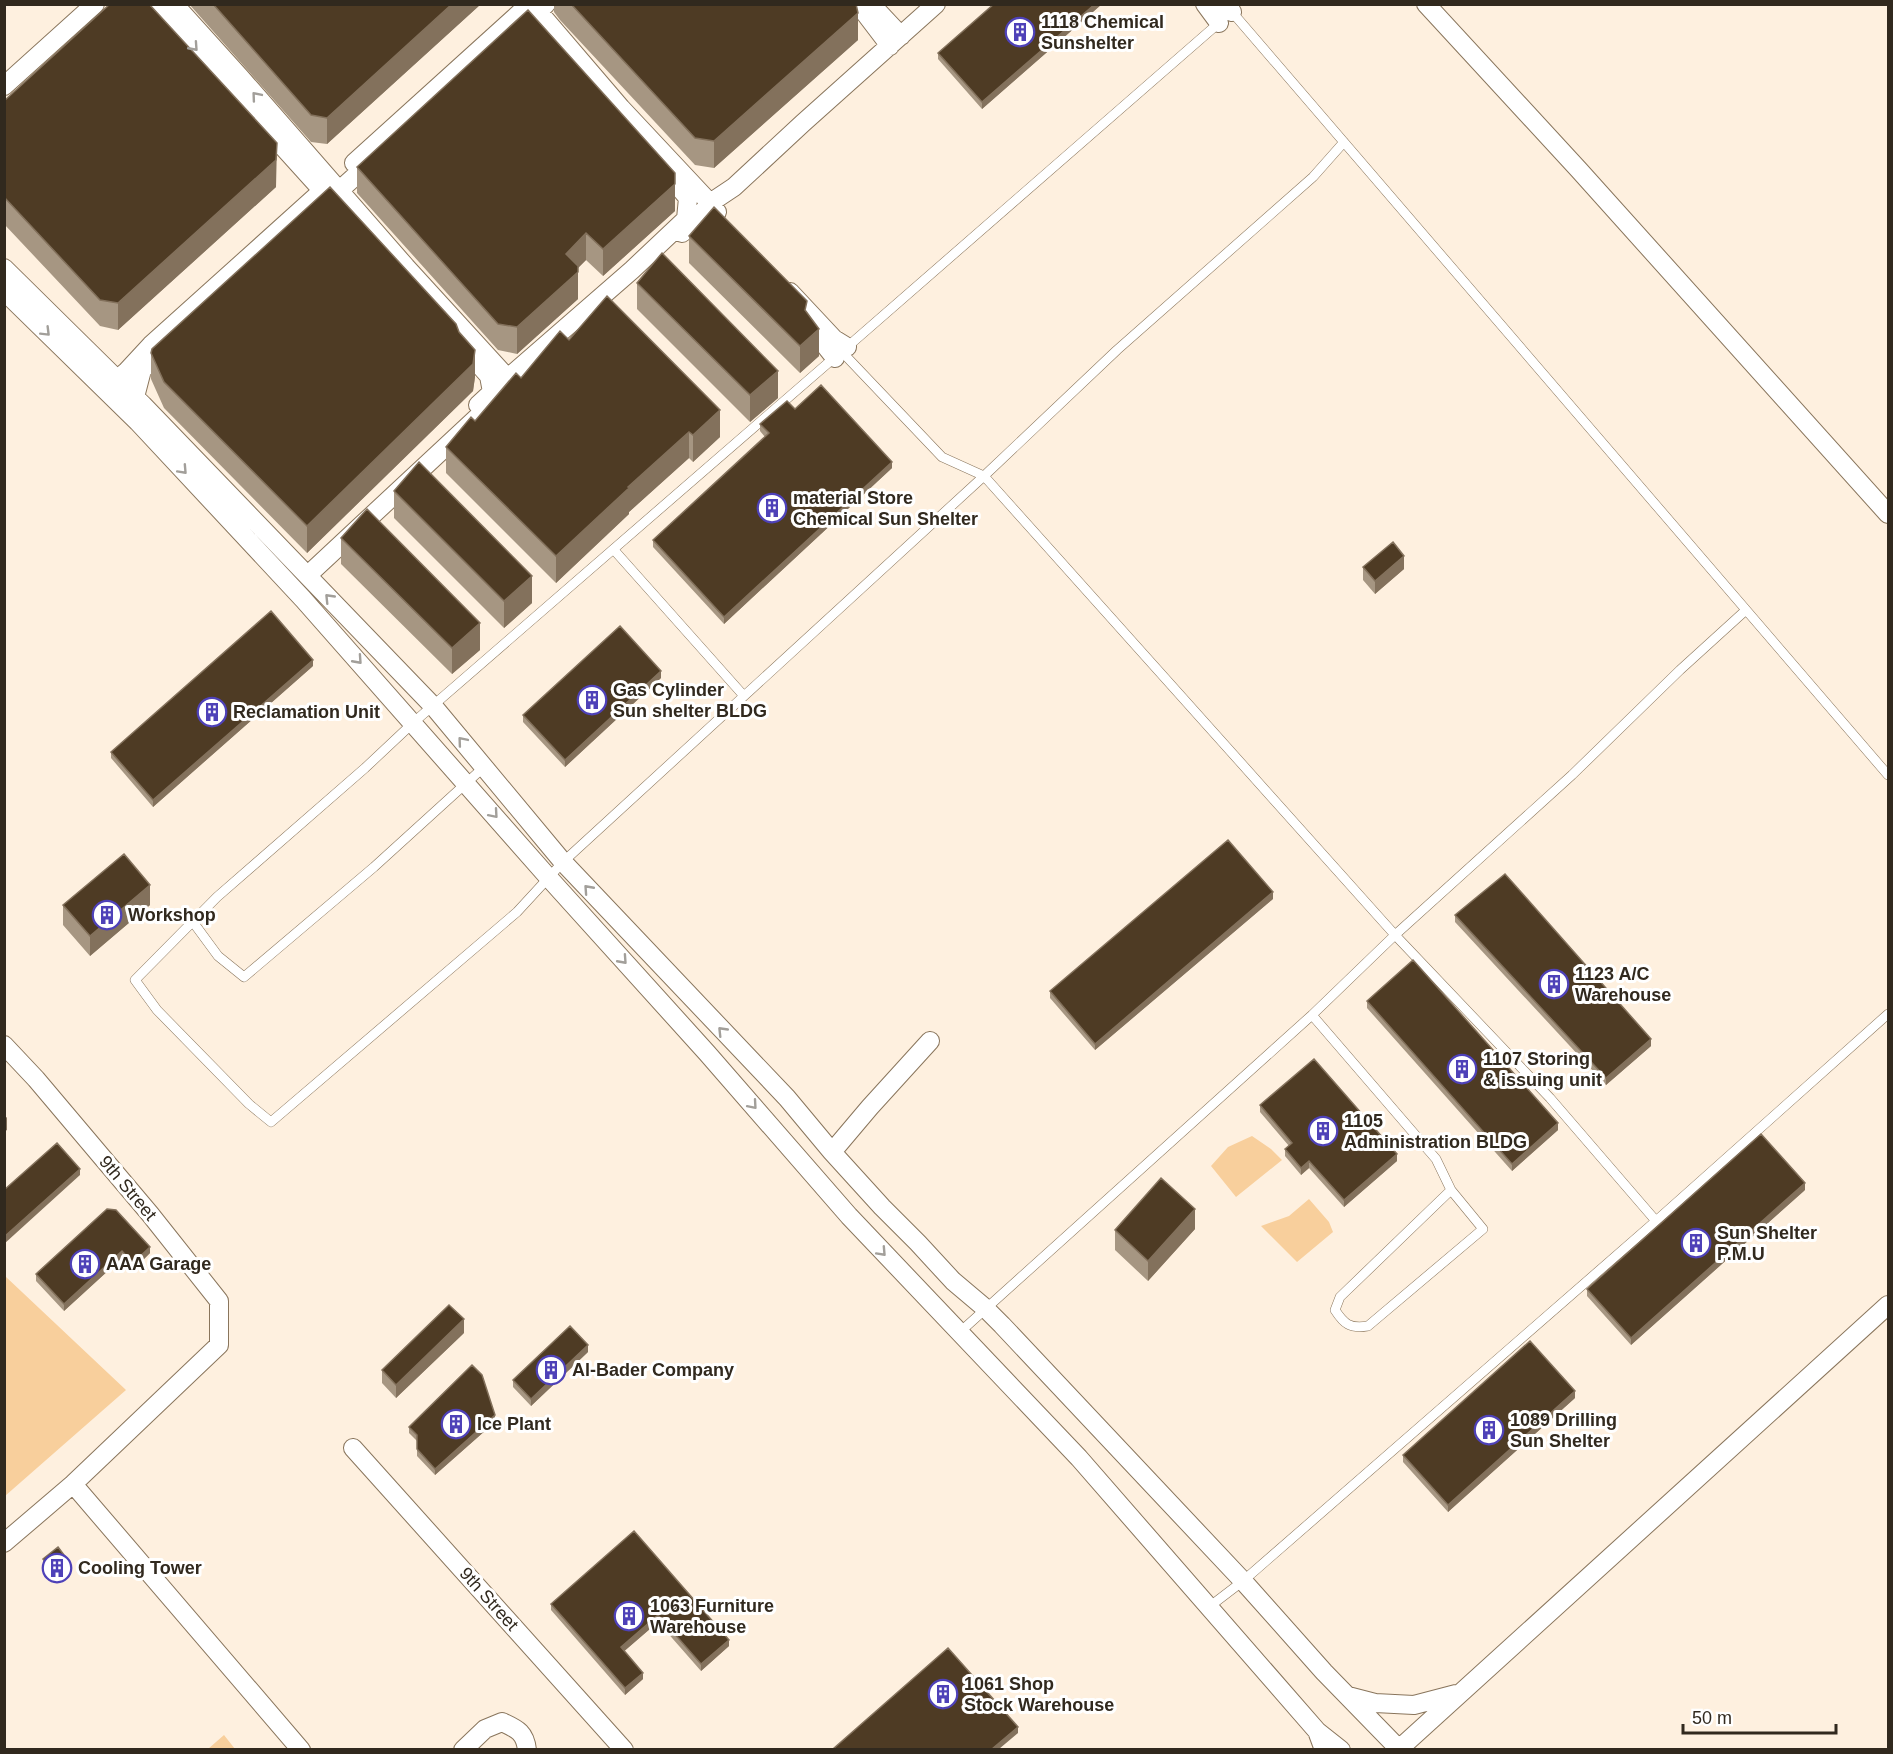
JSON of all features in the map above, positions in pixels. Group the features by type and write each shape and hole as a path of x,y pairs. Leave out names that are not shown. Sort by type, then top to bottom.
{"street":[{"path":"4,86 96,4"},
{"path":"4,102 113,4"},
{"path":"154,4 406,267 510,381"},
{"path":"174,4 317,167 331,191 489,376 492,392"},
{"path":"858,4 893,38"},
{"path":"872,4 893,38"},
{"path":"304,572 510,381 694,222 701,207 734,187 927,4"},
{"path":"893,38 936,4"},
{"path":"1204,4 1226,13"},
{"path":"1426,4 1579,170 1888,514"},
{"path":"135,397 142,370 331,191 529,9"},
{"path":"529,9 548,40 688,198 724,228"},
{"path":"529,9 621,108 701,207"},
{"path":"111,384 126,372 150,345 331,191"},
{"path":"4,268 111,384 138,422 303,598 414,722 548,877 707,1053 849,1216 1079,1458 1317,1731 1341,1749"},
{"path":"774,282 819,336 841,352"},
{"path":"4,291 111,384 135,397 434,707 563,862 787,1098 832,1152 953,1281 985,1308 1399,1749 1888,1305"},
{"path":"304,572 492,392 510,381"},
{"path":"832,1152 930,1041"},
{"name":"9th Street","path":"4,1045 36,1079 150,1214 219,1301 219,1345 73,1484"},
{"name":"9th Street","path":"353,1448 624,1749"},
{"path":"4,1543 73,1484 301,1749"},
{"path":"1347,1696 1375,1703 1414,1705 1461,1693"},
{"path":"463,1749 485,1729 502,1722 516,1729 526,1739 527,1749"},
{"path":"1317,1731 1324,1749"}],"lane":[{"path":"1344,142 1313,177 1117,350 984,476 563,862 517,912 271,1122 249,1104 157,1010 135,980 217,897 365,768 414,722 841,352 1226,13 1344,142 1888,775"},
{"path":"841,352 942,457 984,476 1395,935 1550,1098 1656,1221"},
{"path":"614,550 744,696"},
{"path":"960,1332 1312,1015 1395,935 1572,775 1680,670 1746,610"},
{"path":"193,922 218,956 244,977 374,867 484,767"},
{"path":"1209,1607 1243,1581 1656,1221 1888,1014"},
{"path":"1312,1015 1436,1159 1451,1190 1483,1229 1368,1326 1355,1328 1344,1323 1335,1310 1340,1297 1451,1190"}],"shaded area":[{"path":"1252,1136 1282,1160 1236,1197 1211,1166 1228,1147"},
{"path":"1309,1199 1329,1222 1333,1232 1297,1262 1261,1226 1289,1216"},
{"path":"5,1276 126,1390 4,1496"},
{"path":"224,1735 235,1749 208,1749"}],"building":[{"path":"110,4 149,4 277,143 276,160 118,303 100,300 4,197 4,101"},
{"path":"213,4 452,4 327,118 311,115"},
{"path":"571,4 856,4 858,13 714,141 695,138"},
{"name":"1118 Chemical Sunshelter","path":"994,4 1095,4 982,102 938,53"},
{"path":"528,10 675,173 675,184 603,249 586,233 566,254 578,266 578,272 517,327 498,324 357,167"},
{"path":"330,187 456,324 459,332 475,350 473,364 307,526 164,382 151,353 152,349"},
{"path":"714,207 807,301 805,310 819,329 800,346 689,236"},
{"path":"662,253 778,371 750,395 637,283"},
{"path":"607,296 720,410 693,435 689,432 556,556 446,447 471,417 475,421 516,373 521,378 560,331 569,340"},
{"name":"material Store Chemical Sun Shelter","path":"821,385 892,462 724,617 653,540 769,433 760,424 787,401 795,409"},
{"path":"419,462 532,576 504,601 394,491"},
{"path":"367,509 480,623 452,648 341,538"},
{"path":"1393,542 1404,556 1375,581 1363,567"},
{"name":"Reclamation Unit","path":"271,611 313,660 153,800 111,752"},
{"name":"Gas Cylinder Sun shelter BLDG","path":"620,626 661,671 565,760 523,715"},
{"path":"1228,840 1273,892 1095,1044 1050,991"},
{"path":"124,854 150,885 90,936 63,905"},
{"name":"1123 A/C Warehouse","path":"1505,874 1651,1039 1606,1078 1455,915"},
{"name":"1107 Storing & issuing unit","path":"1413,960 1558,1123 1512,1164 1367,1001"},
{"name":"1105 Administration BLDG","path":"1314,1059 1397,1154 1344,1200 1309,1161 1301,1168 1285,1149 1292,1143 1260,1105"},
{"name":"Sun Shelter P.M.U","path":"1761,1134 1805,1183 1631,1338 1587,1289"},
{"path":"57,1143 80,1169 4,1237 4,1190"},
{"path":"1161,1178 1195,1209 1148,1261 1115,1230"},
{"name":"AAA Garage","path":"107,1209 116,1210 150,1247 133,1263 122,1251 64,1304 36,1274"},
{"path":"449,1305 464,1319 396,1385 382,1370"},
{"name":"Al-Bader Company","path":"570,1326 588,1345 531,1399 513,1380"},
{"name":"1089 Drilling Sun Shelter","path":"1530,1341 1575,1391 1448,1505 1403,1455"},
{"name":"Ice Plant","path":"472,1365 482,1375 495,1415 435,1469 417,1449 417,1435 409,1427"},
{"name":"1063 Furniture Warehouse","path":"634,1531 729,1640 701,1664 658,1615 621,1647 643,1673 625,1688 551,1604"},
{"path":"58,1547 70,1563 60,1574 43,1559"},
{"name":"1061 Shop Stock Warehouse","path":"948,1648 1018,1727 992,1749 833,1749"}],"place":[{"name":"1118 Chemical Sunshelter","path":"1020,32"},
{"name":"material Store Chemical Sun Shelter","path":"772,508"},
{"name":"Gas Cylinder Sun shelter BLDG","path":"592,700"},
{"name":"Reclamation Unit","path":"212,712"},
{"name":"Workshop","path":"107,915"},
{"name":"1123 A/C Warehouse","path":"1554,984"},
{"name":"1107 Storing & issuing unit","path":"1462,1069"},
{"name":"1105 Administration BLDG","path":"1323,1131"},
{"name":"Sun Shelter P.M.U","path":"1696,1243"},
{"name":"AAA Garage","path":"85,1264"},
{"name":"Al-Bader Company","path":"551,1370"},
{"name":"Ice Plant","path":"456,1424"},
{"name":"1089 Drilling Sun Shelter","path":"1489,1430"},
{"name":"Cooling Tower","path":"57,1568"},
{"name":"1063 Furniture Warehouse","path":"629,1616"},
{"name":"1061 Shop Stock Warehouse","path":"943,1694"}]}
